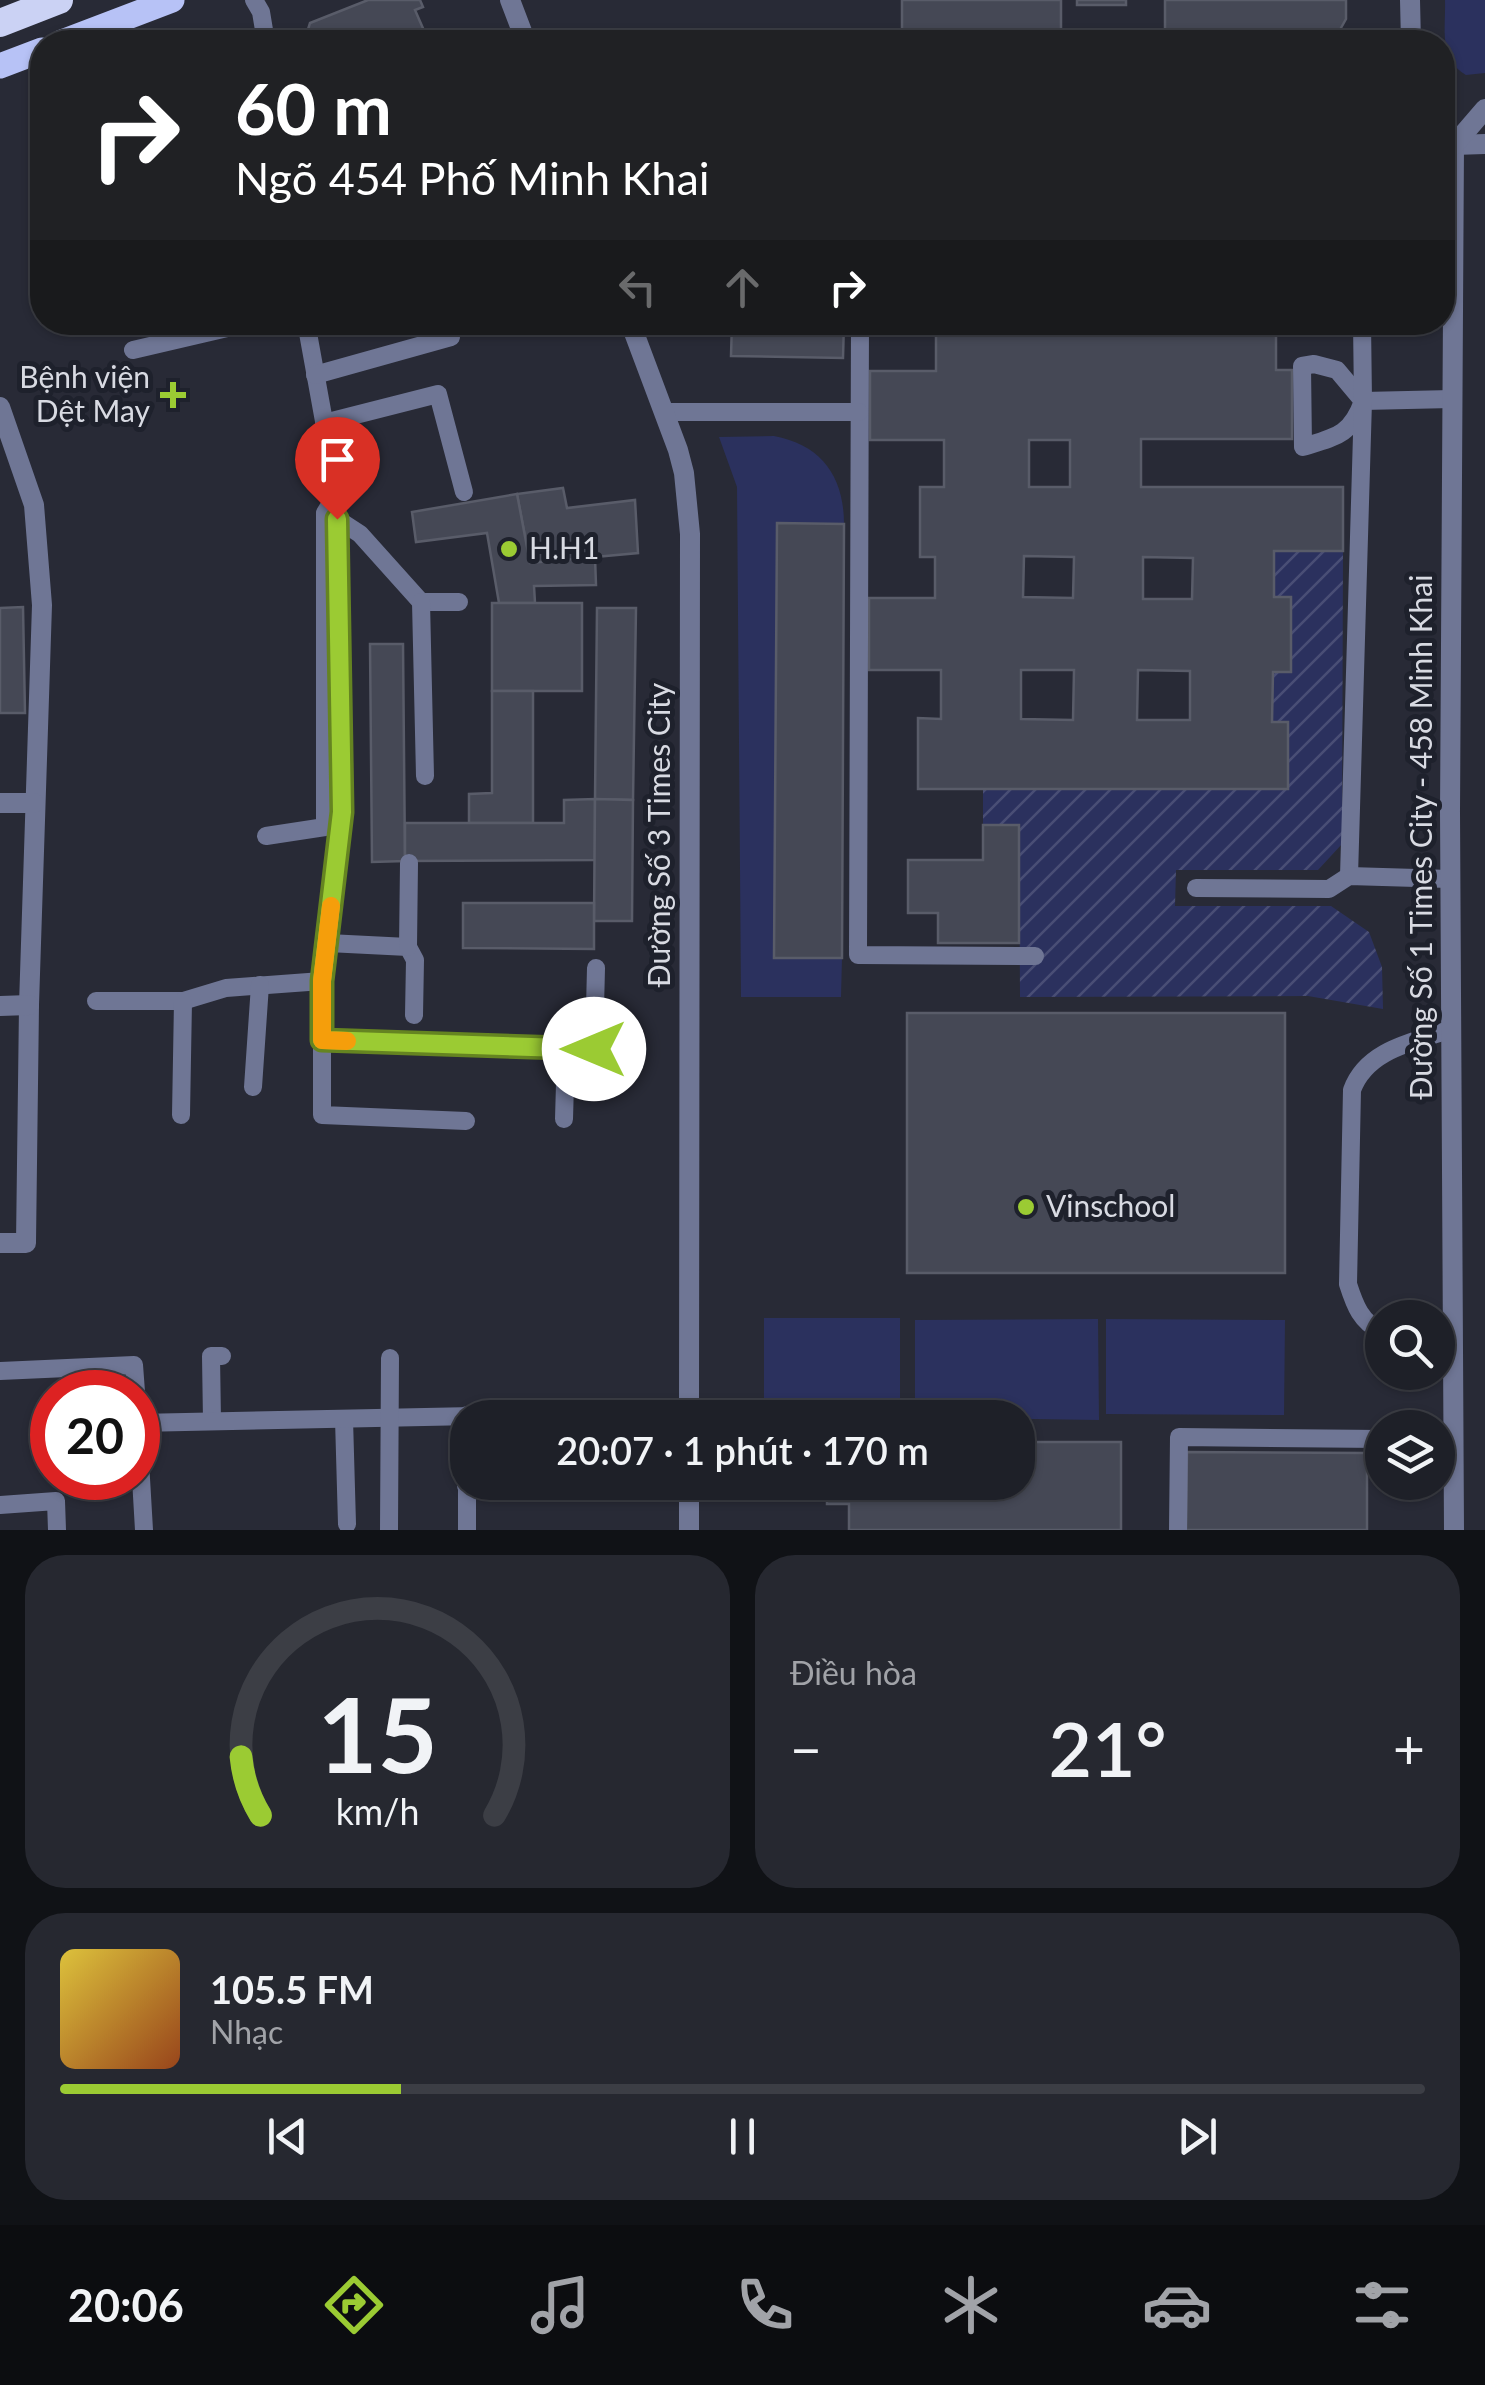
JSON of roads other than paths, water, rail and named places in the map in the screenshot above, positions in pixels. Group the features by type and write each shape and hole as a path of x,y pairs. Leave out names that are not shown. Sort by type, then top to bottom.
{"highway":[{"path":"0,22 59,0"}],"main road":[{"path":"93,30 172,0"},
{"path":"0,66 30,55"}],"street":[{"path":"510,0 521,30"},
{"path":"1410,0 1410,30"},
{"path":"1455,138 1485,108"},
{"path":"1455,145 1485,144"},
{"name":"Đường Số 3 Times City","path":"635,335 684,473 690,534 690,1400"},
{"name":"Đường Số 1 Times City - 458 Minh Khai","path":"1446,1300 1452,1029 1451,335"},
{"path":"0,407 34,505 42,605 34,803 26,1243 0,1244"},
{"path":"0,803 34,803"},
{"path":"0,1006 29,1006"},
{"name":"Đường Số 1 Times City - 458 Minh Khai","path":"1447,1390 1454,1530"},
{"path":"689,1500 689,1530"}],"lane":[{"path":"254,0 264,30"},
{"path":"133,350 197,335"},
{"path":"308,335 337,494 342,812 322,981 322,1115 466,1121"},
{"path":"315,374 438,335"},
{"path":"860,335 858,955 1035,956"},
{"path":"1350,876 1362,335"},
{"path":"1303,365 1337,370 1363,401 1356,422 1346,431 1303,447 1303,365"},
{"path":"324,423 438,394 464,492"},
{"path":"1363,401 1452,399"},
{"path":"664,412 859,412"},
{"path":"266,836 325,827 325,513 337,494"},
{"path":"337,519 360,534 421,602 425,776"},
{"path":"421,602 459,602"},
{"path":"409,863 408,946 415,960 414,1015"},
{"path":"1196,888 1328,889 1350,876 1450,879"},
{"path":"328,944 408,946"},
{"path":"322,1040 594,1049 596,968"},
{"path":"96,1001 183,1001 226,988 322,981"},
{"path":"253,1087 260,985"},
{"path":"181,1115 183,1001"},
{"path":"1365,1321 1354,1305 1348,1284 1352,1090 1369,1061 1452,1029"},
{"path":"564,1119 566,1049"},
{"path":"212,1421 211,1356 222,1356"},
{"path":"389,1530 390,1358"},
{"path":"0,1371 134,1365 134,1370"},
{"path":"160,1424 450,1415"},
{"path":"344,1419 347,1524"},
{"path":"1178,1530 1178,1437 1365,1439"},
{"path":"142,1500 144,1530"},
{"path":"466,1500 467,1530"},
{"path":"0,1505 56,1502 57,1530"}],"place":[{"name":"Bệnh viện Dệt May","path":"173,395"},
{"name":"H.H1","path":"509,549"},
{"name":"Vinschool","path":"1026,1207"}]}
